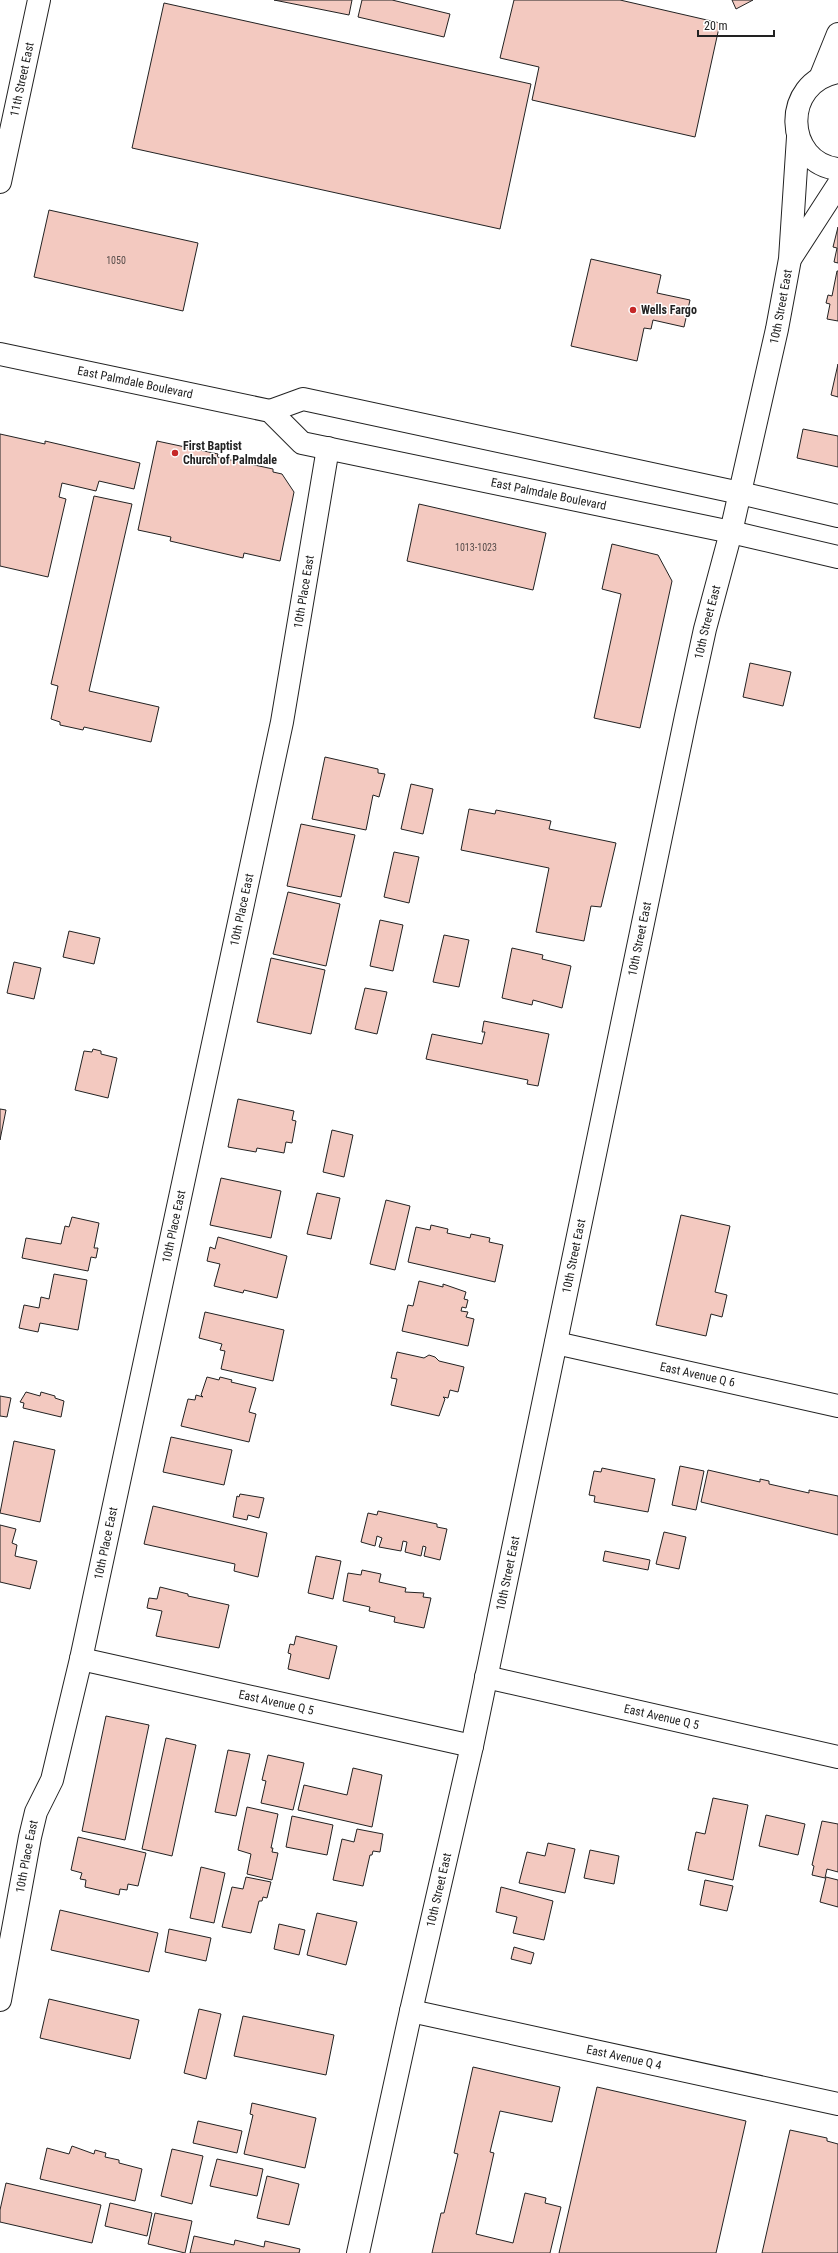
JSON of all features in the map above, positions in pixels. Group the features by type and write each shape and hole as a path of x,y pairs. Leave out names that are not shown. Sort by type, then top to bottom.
{"main road":[{"name":"11th Street East","path":"0,182 39,0"},
{"path":"829,74 838,34"},
{"name":"10th Street East","path":"358,2253 411,2011 472,1746 705,629 731,532 777,329 790,259 798,137 796,120 799,103 808,88 829,74"},
{"path":"798,137 806,151 818,162 838,169"},
{"name":"10th Street East","path":"790,259 838,185"},
{"name":"East Palmdale Boulevard","path":"0,354 270,411 302,443 731,532 838,557"},
{"path":"270,411 303,399 740,493 838,516"},
{"name":"10th Place East","path":"0,2000 36,1812 52,1780 81,1659 280,729 328,448"},
{"name":"East Avenue Q 6","path":"556,1343 838,1406"},
{"name":"East Avenue Q 5","path":"81,1659 472,1746"},
{"name":"East Avenue Q 5","path":"486,1677 838,1757"},
{"name":"East Avenue Q 4","path":"411,2011 838,2104"}],"building":[{"path":"274,0 352,0 349,15"},
{"path":"362,0 392,0 450,14 444,37 358,17"},
{"path":"514,0 620,0 720,23 695,137 532,100 539,67 500,58"},
{"path":"732,0 753,0 736,9"},
{"path":"164,3 531,84 500,229 132,148"},
{"path":"49,210 198,243 183,311 34,277"},
{"path":"838,227 838,263 834,262 837,248 833,247"},
{"name":"Wells Fargo","path":"591,259 661,275 657,293 690,300 684,327 653,320 651,329 644,328 637,361 571,346"},
{"path":"837,271 838,321 827,319 830,304 826,303 828,295 832,296"},
{"path":"838,364 838,397 831,395"},
{"path":"803,429 838,436 838,467 797,458"},
{"path":"0,434 45,444 45,441 140,463 134,489 99,481 96,491 62,483 59,497 66,499 48,577 0,566"},
{"path":"157,441 218,454 217,457 273,469 273,472 282,474 294,492 280,561 244,553 243,558 170,541 171,537 138,530"},
{"path":"94,496 132,504 89,691 159,707 151,742 84,727 83,730 60,725 60,722 51,719 58,686 51,684"},
{"path":"419,504 546,533 533,590 407,561"},
{"path":"612,544 658,555 672,581 640,728 594,718 621,594 602,589"},
{"path":"750,663 791,672 783,706 743,697"},
{"path":"325,757 378,769 378,773 385,774 379,797 373,795 366,830 312,819"},
{"path":"411,784 433,789 423,834 401,829"},
{"path":"469,809 495,814 496,810 551,821 549,829 616,843 601,907 591,906 584,941 536,932 549,868 461,850"},
{"path":"301,824 355,835 341,897 287,886"},
{"path":"394,852 419,857 409,903 384,897"},
{"path":"288,892 340,904 326,966 273,954"},
{"path":"380,920 403,925 393,971 370,966"},
{"path":"69,931 100,938 94,964 63,957"},
{"path":"444,935 469,940 459,987 433,982"},
{"path":"512,948 543,955 542,959 571,966 562,1008 533,1000 532,1005 502,998"},
{"path":"271,958 325,970 311,1034 257,1022"},
{"path":"14,962 41,968 34,999 7,993"},
{"path":"365,988 387,992 377,1034 355,1029"},
{"path":"484,1021 549,1034 538,1086 527,1084 528,1080 426,1059 432,1034 482,1044 485,1032 482,1032"},
{"path":"93,1049 101,1051 101,1054 117,1058 108,1098 75,1090 84,1051 92,1052"},
{"path":"238,1099 294,1111 292,1120 296,1121 292,1143 286,1142 284,1153 257,1148 256,1152 228,1147"},
{"path":"0,1109 6,1110 0,1140"},
{"path":"332,1130 353,1135 344,1177 323,1172"},
{"path":"221,1178 281,1191 271,1238 210,1225"},
{"path":"317,1193 340,1198 331,1239 307,1234"},
{"path":"386,1200 410,1206 395,1270 370,1264"},
{"path":"681,1215 730,1226 715,1292 727,1295 722,1317 711,1314 706,1336 656,1325"},
{"path":"72,1217 99,1223 94,1248 98,1248 96,1258 91,1257 88,1271 22,1258 26,1238 61,1244 65,1226 69,1227"},
{"path":"431,1225 448,1229 447,1233 470,1238 471,1234 490,1238 489,1242 503,1245 495,1282 408,1262 416,1227 430,1230"},
{"path":"218,1237 287,1256 277,1298 244,1290 243,1293 214,1286 220,1264 207,1261 210,1247 215,1249"},
{"path":"54,1274 87,1280 78,1330 40,1323 38,1332 19,1328 24,1305 39,1308 41,1297 49,1299"},
{"path":"419,1281 443,1287 443,1284 466,1292 464,1299 468,1300 466,1308 462,1307 461,1311 468,1312 466,1317 474,1319 468,1346 402,1331 408,1305 413,1306"},
{"path":"205,1312 284,1330 273,1381 221,1369 225,1351 220,1350 222,1344 199,1338"},
{"path":"397,1352 424,1358 429,1355 435,1357 439,1361 464,1367 458,1392 450,1390 448,1398 443,1397 445,1399 439,1416 391,1405 397,1379 391,1378"},
{"path":"207,1377 219,1380 220,1377 232,1380 231,1382 256,1388 249,1412 256,1414 249,1442 181,1426 188,1399 195,1400 196,1395 203,1397 201,1395"},
{"path":"26,1392 40,1396 41,1392 55,1396 55,1398 64,1401 61,1417 23,1408 24,1403 20,1402"},
{"path":"0,1396 11,1398 7,1417 0,1416"},
{"path":"171,1437 232,1450 224,1485 163,1472"},
{"path":"14,1441 55,1450 40,1522 0,1513"},
{"path":"680,1466 704,1471 696,1510 672,1505"},
{"path":"602,1468 655,1479 648,1512 594,1502 595,1496 589,1495 594,1471 601,1472"},
{"path":"708,1470 760,1482 760,1479 769,1481 769,1484 809,1493 809,1490 838,1496 838,1535 701,1502"},
{"path":"240,1494 264,1498 259,1518 248,1515 247,1520 233,1517 237,1496 239,1497"},
{"path":"153,1506 267,1533 258,1577 234,1571 235,1564 144,1544"},
{"path":"378,1511 437,1524 437,1527 447,1529 440,1560 424,1556 426,1547 423,1546 421,1556 405,1552 407,1542 403,1541 401,1551 379,1547 382,1538 377,1536 375,1546 361,1542 368,1513 377,1515"},
{"path":"0,1525 16,1529 12,1543 17,1545 15,1556 37,1561 30,1589 0,1582"},
{"path":"664,1532 686,1537 679,1569 656,1564"},
{"path":"605,1551 650,1560 648,1570 603,1561"},
{"path":"316,1556 341,1561 333,1599 308,1593"},
{"path":"362,1570 381,1574 379,1582 406,1588 405,1592 424,1593 423,1597 431,1598 424,1628 394,1622 395,1617 369,1611 370,1607 343,1601 348,1573 361,1575"},
{"path":"160,1587 188,1594 188,1596 229,1605 219,1648 156,1636 162,1611 147,1608 149,1598 157,1599"},
{"path":"296,1636 337,1646 329,1679 288,1669 291,1654 288,1653 290,1644 294,1645"},
{"path":"106,1716 149,1725 125,1840 82,1831"},
{"path":"166,1738 196,1745 172,1856 142,1849"},
{"path":"228,1750 250,1754 236,1816 215,1812"},
{"path":"268,1755 304,1763 293,1810 261,1803 266,1781 262,1780"},
{"path":"353,1768 382,1775 372,1827 298,1810 304,1785 347,1795"},
{"path":"713,1798 748,1805 733,1880 688,1870 696,1832 705,1834"},
{"path":"247,1807 278,1814 271,1848 273,1848 272,1852 278,1853 272,1880 247,1874 251,1854 238,1850"},
{"path":"766,1815 805,1824 798,1855 759,1846"},
{"path":"292,1816 333,1825 327,1855 286,1847"},
{"path":"822,1821 838,1824 838,1872 827,1869 825,1878 812,1875 814,1866 812,1865"},
{"path":"357,1829 383,1834 380,1852 373,1851 372,1855 370,1855 363,1886 333,1880 342,1839 354,1842"},
{"path":"78,1837 146,1853 138,1886 128,1884 127,1890 120,1889 119,1895 85,1887 86,1880 80,1879 82,1873 71,1870"},
{"path":"548,1843 575,1849 565,1893 519,1883 527,1852 545,1856"},
{"path":"590,1850 619,1856 614,1884 584,1878"},
{"path":"201,1867 225,1873 214,1923 190,1918"},
{"path":"246,1877 271,1882 267,1898 263,1897 262,1901 259,1901 251,1933 222,1927 232,1887 243,1889"},
{"path":"826,1877 838,1880 838,1907 820,1902"},
{"path":"705,1880 733,1886 727,1911 700,1905"},
{"path":"501,1887 553,1901 544,1940 513,1933 517,1917 496,1912"},
{"path":"60,1910 158,1933 149,1972 51,1950"},
{"path":"317,1913 357,1922 346,1965 307,1955"},
{"path":"279,1924 305,1930 299,1955 274,1949"},
{"path":"169,1929 211,1938 206,1961 165,1952"},
{"path":"514,1947 534,1953 531,1964 511,1959"},
{"path":"49,1999 139,2020 130,2059 40,2038"},
{"path":"199,2009 221,2014 206,2079 184,2073"},
{"path":"243,2016 334,2035 326,2075 234,2056"},
{"path":"473,2067 560,2087 552,2122 500,2111 490,2152 494,2153 476,2234 513,2243 525,2193 546,2198 545,2203 561,2207 550,2253 432,2253 441,2213 444,2213 458,2154 454,2153"},
{"path":"597,2087 746,2121 716,2253 559,2253"},
{"path":"252,2103 316,2118 305,2168 244,2154 253,2115 250,2114"},
{"path":"198,2121 242,2131 237,2153 193,2143"},
{"path":"790,2130 827,2138 827,2141 838,2144 838,2253 762,2253"},
{"path":"72,2146 94,2154 95,2150 106,2153 105,2157 119,2160 119,2163 142,2169 135,2201 40,2179 47,2148 69,2154"},
{"path":"172,2149 203,2156 192,2204 161,2196"},
{"path":"217,2159 263,2169 257,2196 210,2186"},
{"path":"267,2176 299,2184 289,2225 257,2218"},
{"path":"6,2183 101,2205 92,2243 0,2222 0,2210"},
{"path":"110,2203 152,2213 147,2236 105,2226"},
{"path":"155,2213 192,2221 185,2253 148,2244"},
{"path":"194,2236 234,2245 235,2240 264,2247 265,2241 300,2249 299,2253 190,2253"}],"place":[{"name":"Wells Fargo","path":"633,310"},
{"name":"First Baptist Church of Palmdale","path":"175,453"}]}
